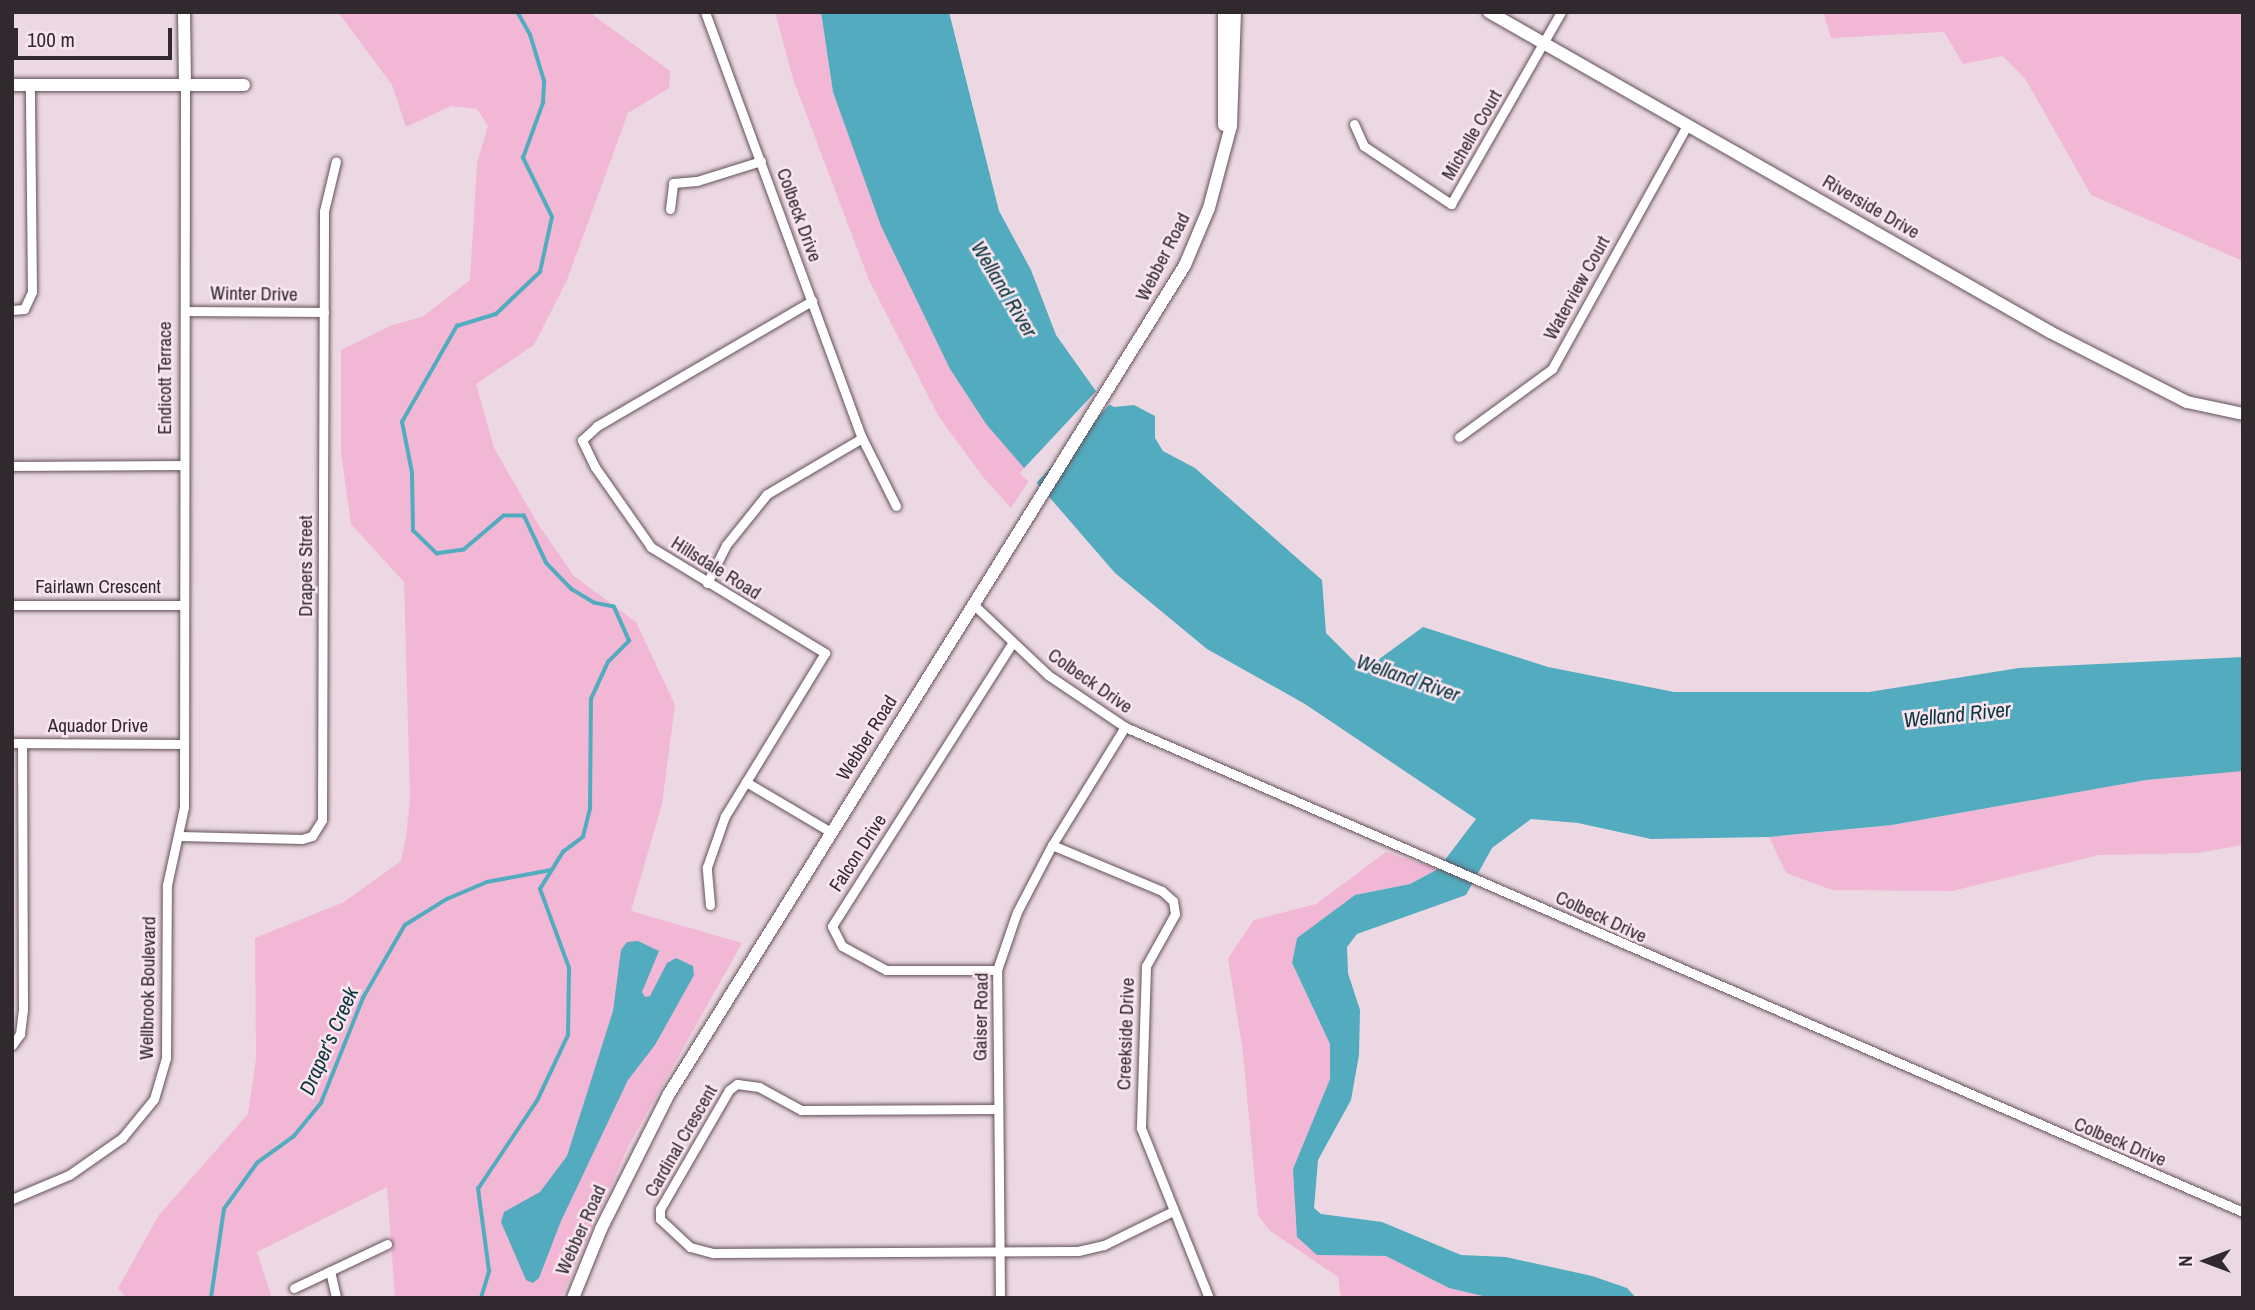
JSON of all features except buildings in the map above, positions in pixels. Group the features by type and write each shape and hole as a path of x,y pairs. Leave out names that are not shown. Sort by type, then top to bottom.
{"main road":[{"name":"Endicott Terrace","path":"184,12 185,85"},
{"name":"Webber Road","path":"1209,208 1224,121 1224,12"},
{"name":"Webber Road","path":"573,1298 601,1229 662,1105 1185,265 1209,208 1231,126 1235,12"},
{"name":"Riverside Drive","path":"1489,12 2050,332 2187,402 2243,414"},
{"path":"12,85 244,85"}],"street":[{"name":"Colbeck Drive","path":"705,12 862,439 896,506"},
{"path":"1544,42 1560,12"},
{"name":"Michelle Court","path":"1354,124 1364,146 1451,204 1544,42"},
{"path":"12,310 24,309 32,292 30,85"},
{"name":"Endicott Terrace","path":"184,744 185,85"},
{"name":"Waterview Court","path":"1459,437 1552,369 1688,124"},
{"name":"Drapers Street","path":"180,836 302,839 312,836 322,820 324,211 336,161"},
{"path":"670,209 673,183 697,181 761,161"},
{"name":"Hillsdale Road","path":"710,905 706,878 710,852 746,782 825,653 651,547 595,467 583,440 586,433 812,301"},
{"name":"Winter Drive","path":"184,311 324,312"},
{"path":"707,583 726,545 766,495 862,439"},
{"path":"12,466 184,465"},
{"name":"Fairlawn Crescent","path":"12,605 184,605"},
{"name":"Colbeck Drive","path":"974,606 1011,645 1125,727 2243,1212"},
{"name":"Falcon Drive","path":"997,970 886,970 842,946 832,926 1011,645"},
{"name":"Gaiser Road","path":"1000,1298 997,970 1017,912 1052,845 1125,727"},
{"path":"12,1045 20,1034 23,1009 17,743"},
{"name":"Aquador Drive","path":"17,743 184,744"},
{"name":"Wellbrook Boulevard","path":"12,1199 86,1164 122,1138 154,1099 166,1058 167,885 180,836 184,744"},
{"path":"746,782 831,832"},
{"name":"Creekside Drive","path":"1052,845 1162,891 1173,901 1175,914 1146,966 1141,1128 1209,1298"},
{"name":"Cardinal Crescent","path":"998,1109 801,1111 759,1087 737,1084 729,1090 667,1197 660,1219 690,1247 713,1253 999,1250"},
{"path":"999,1250 1092,1249 1174,1210"},
{"path":"294,1288 387,1244"},
{"path":"330,1271 336,1298"}],"shaded area":[{"path":"338,12 589,12 670,71 669,88 628,113 567,280 534,345 476,384 494,448 538,524 574,576 636,622 675,705 662,804 631,911 742,943 629,1145 561,1298 395,1298 387,1187 257,1252 272,1298 126,1298 118,1288 159,1215 248,1114 256,1059 255,938 344,902 401,861 406,837 410,799 404,582 351,524 341,453 341,350 392,325 422,317 470,280 477,163 488,126 477,109 451,106 406,127 392,85"},
{"path":"775,12 821,12 833,92 950,369 986,424 1032,476 1011,508 983,477 939,417 869,280 793,79"},
{"path":"1823,12 2243,12 2243,261 2091,195 2026,80 2003,56 1963,64 1944,32 1831,38"},
{"path":"2243,771 2243,845 2197,853 2099,855 1952,891 1832,890 1786,873 1769,837 1893,825 2146,780"},
{"path":"1386,852 1438,869 1410,884 1355,895 1297,938 1292,964 1330,1044 1330,1079 1293,1169 1317,1255 1386,1256 1449,1288 1491,1298 1341,1298 1338,1277 1269,1230 1258,1215 1243,1053 1228,958 1254,920 1316,904"}],"water":[{"name":"Welland River","path":"821,12 949,12 999,211 1031,270 1056,335 1103,401 1114,407 1134,405 1155,416 1155,438 1163,451 1195,468 1322,580 1326,633 1358,665 1371,665 1423,627 1548,667 1674,692 1869,692 2019,668 2243,657 2243,771 2146,780 1892,825 1769,837 1651,839 1578,823 1531,819 1492,848 1466,895 1357,934 1347,947 1348,973 1360,1010 1359,1055 1351,1100 1318,1160 1314,1208 1321,1214 1382,1222 1461,1255 1506,1257 1592,1276 1627,1288 1636,1298 1491,1298 1449,1288 1386,1256 1317,1255 1297,1237 1293,1169 1330,1079 1330,1044 1292,963 1297,938 1355,895 1410,884 1438,869 1476,819 1305,704 1207,649 1115,573 986,424 950,369 881,226 833,92"},
{"path":"638,941 659,951 642,992 645,997 650,996 667,963 676,958 693,966 694,975 655,1045 628,1080 561,1221 539,1278 533,1283 526,1280 501,1222 504,1212 540,1192 567,1156 613,1011 621,950 627,942"}],"pier":[{"path":"1098,389 1112,402 1033,486 1020,473"}],"waterway":[{"name":"Draper's Creek","path":"481,1298 489,1271 478,1189 537,1101 568,1035 569,968 540,889 563,852 583,837 590,808 591,699 608,662 629,641 614,607 594,603 572,590 546,563 524,516 504,516 464,550 437,554 413,531 412,473 402,422 457,326 496,314 540,272 552,217 523,158 543,103 544,81 530,35 517,12"},
{"name":"Draper's Creek","path":"211,1298 224,1209 257,1163 294,1136 321,1103 363,998 405,925 447,899 487,882 551,870"}]}
